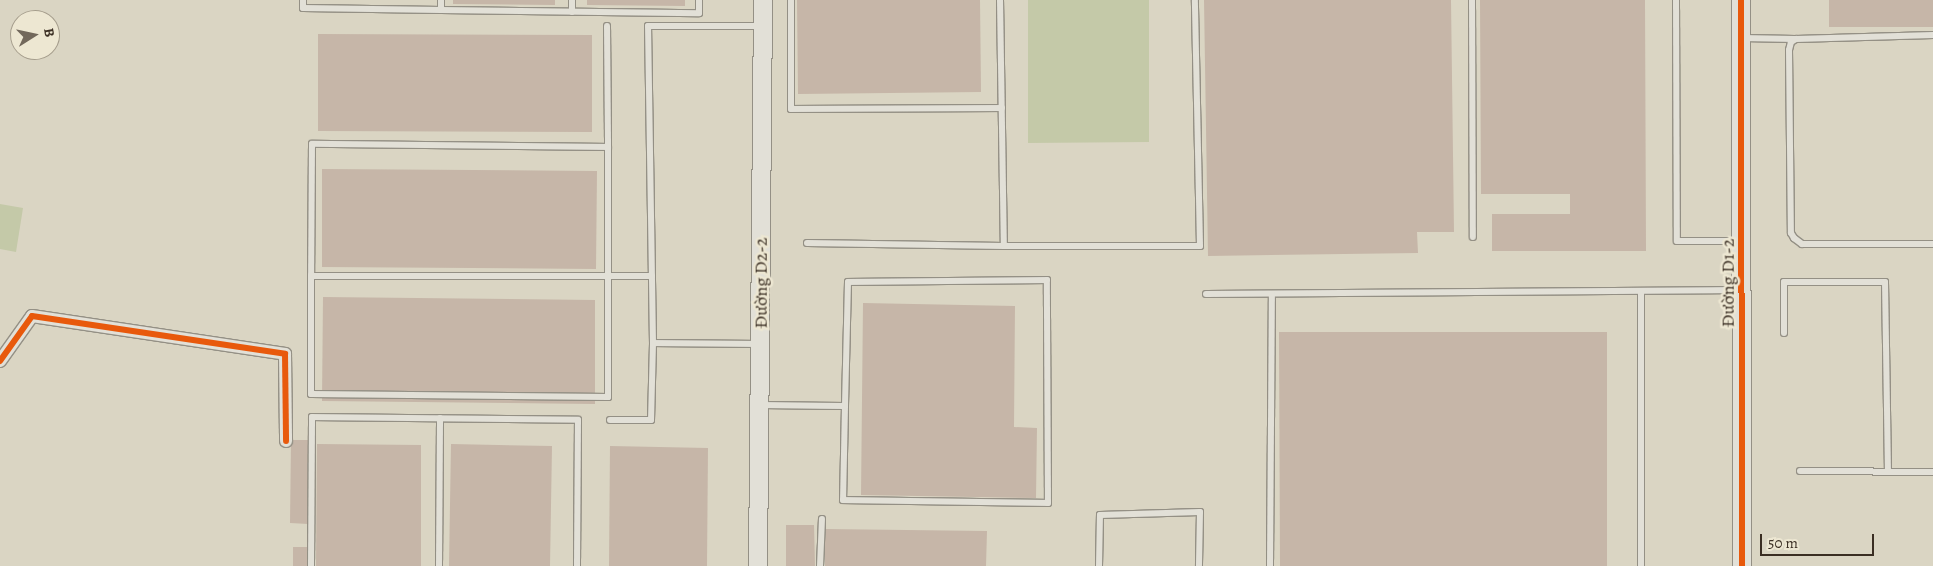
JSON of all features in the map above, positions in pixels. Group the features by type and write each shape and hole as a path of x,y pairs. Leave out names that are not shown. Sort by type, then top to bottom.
{"main road":[{"name":"Đường D2-2","path":"758,566 761,405 763,0"},
{"name":"Đường D1-2","path":"1741,0 1743,241 1742,566"}],"street":[{"path":"0,361 32,316 284,354 286,441"}],"lane":[{"path":"303,0 303,8 699,13 699,0"},
{"path":"441,0 441,10"},
{"path":"572,0 572,12"},
{"path":"791,0 790,109 1002,108"},
{"path":"1000,0 1004,246"},
{"path":"807,243 1200,246 1194,0"},
{"path":"1472,0 1473,237"},
{"path":"1676,0 1677,241 1743,241"},
{"path":"607,26 608,147 608,398 311,394 312,144 608,147"},
{"path":"610,420 651,420 653,343 648,26 763,26"},
{"path":"1741,38 1796,39 1933,35"},
{"path":"1796,39 1789,50 1791,233 1794,238 1802,244 1933,244"},
{"path":"311,276 652,276"},
{"path":"1047,280 1048,503 843,500 845,406 848,282 1047,280"},
{"path":"1784,333 1784,282 1885,282 1888,472"},
{"path":"1206,294 1743,290"},
{"path":"1641,292 1641,566"},
{"path":"1270,566 1272,294"},
{"path":"653,343 761,344"},
{"path":"761,405 845,406"},
{"path":"311,566 312,417 578,420 577,566"},
{"path":"439,566 440,418"},
{"path":"1800,472 1933,472"},
{"path":"1100,566 1100,515 1200,512 1200,566"},
{"path":"820,566 822,519"}],"green space":[{"path":"1028,0 1149,0 1149,142 1028,143"},
{"path":"0,204 23,208 16,252 0,249"}],"building":[{"path":"453,0 555,0 555,5 453,4"},
{"path":"587,0 685,0 685,6 587,5"},
{"path":"797,0 980,0 981,92 798,94"},
{"path":"1204,0 1451,0 1454,232 1417,232 1418,253 1208,256"},
{"path":"1480,0 1645,0 1646,251 1492,251 1492,214 1570,214 1570,194 1481,194"},
{"path":"1829,0 1933,0 1933,27 1829,27"},
{"path":"318,34 592,35 592,132 318,131"},
{"path":"322,169 597,171 596,269 322,267"},
{"path":"323,297 595,300 595,404 322,401"},
{"path":"863,303 1015,306 1014,427 1037,428 1036,498 861,495"},
{"path":"1279,332 1607,332 1607,566 1280,566"},
{"path":"291,440 309,440 308,524 290,523"},
{"path":"317,444 421,445 421,566 316,566"},
{"path":"451,444 552,446 550,566 449,566"},
{"path":"610,446 708,448 707,566 609,566"},
{"path":"786,525 814,525 815,566 786,566"},
{"path":"825,529 987,531 986,566 825,566"},
{"path":"293,547 311,547 311,566 293,566"}],"cycle path":[{"path":"1741,0 1742,566"},
{"path":"0,361 32,316 285,354 286,441"}]}
